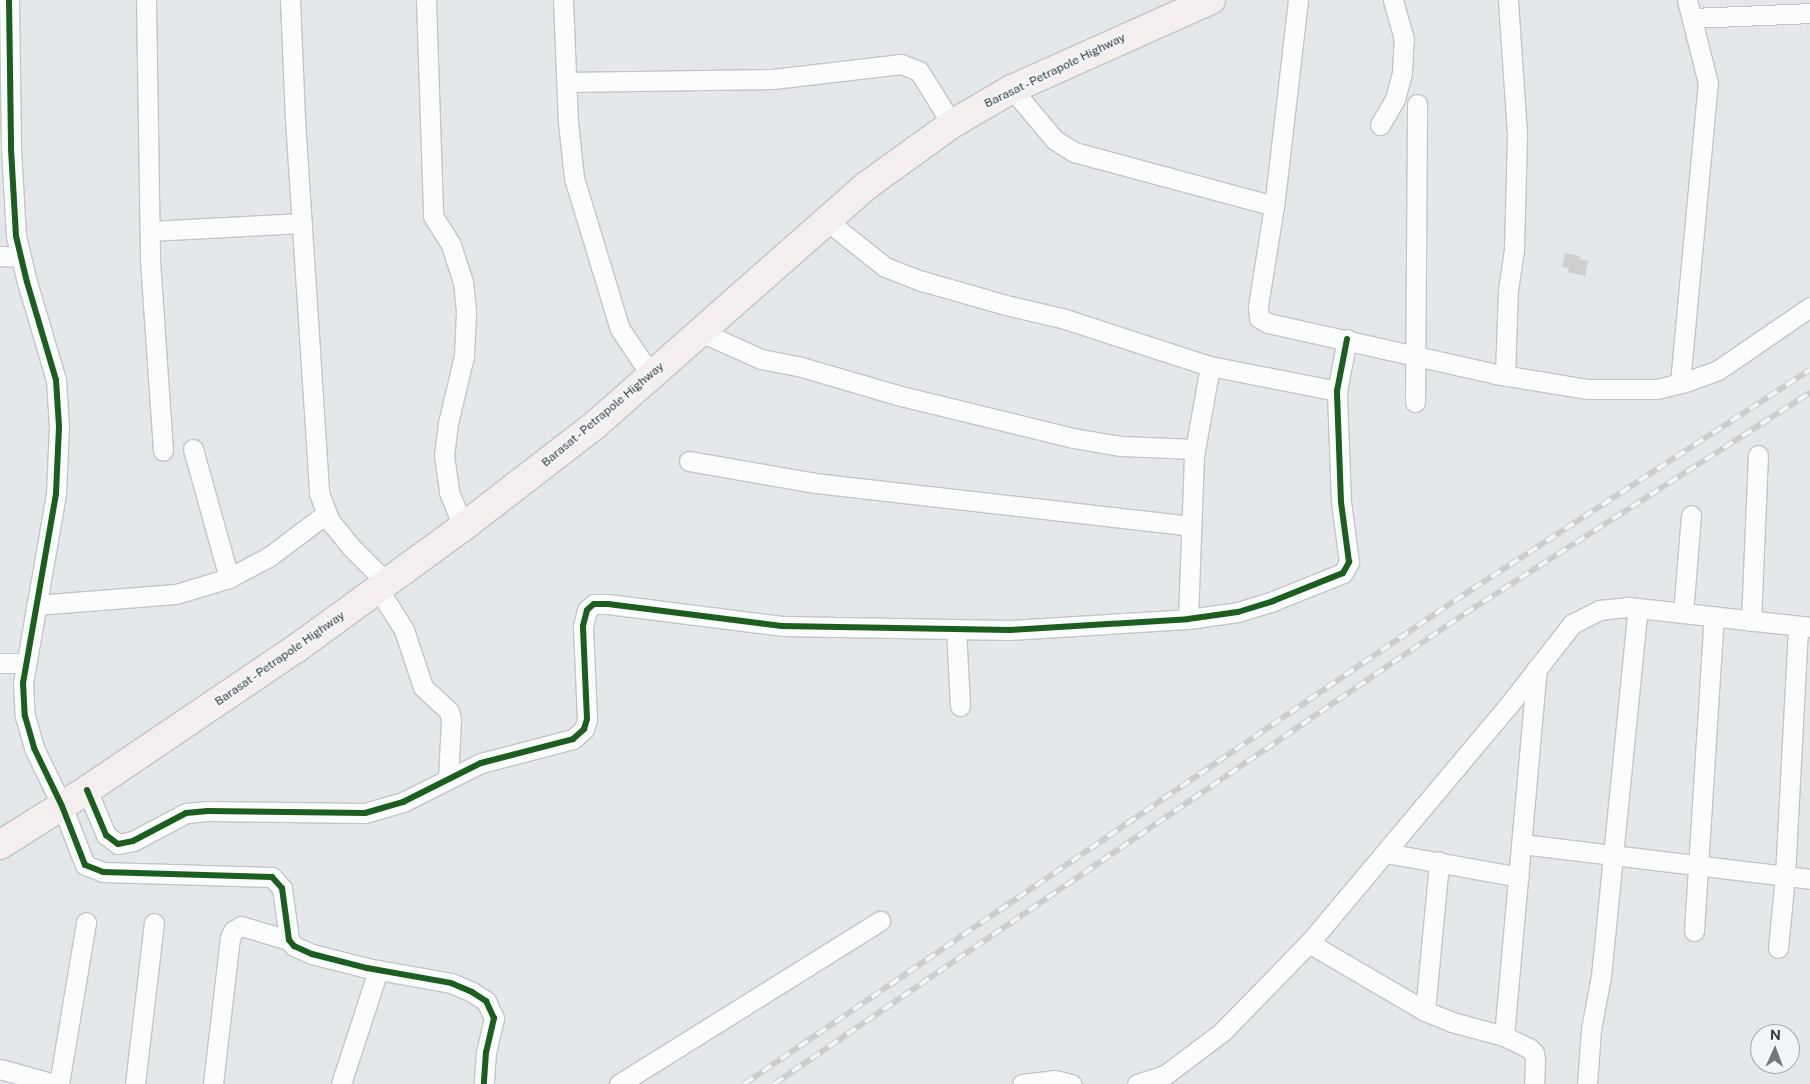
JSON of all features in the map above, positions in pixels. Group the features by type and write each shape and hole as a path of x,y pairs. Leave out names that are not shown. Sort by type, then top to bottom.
{"highway":[{"name":"Barasat - Petrapole Highway","path":"0,845 87,790 383,586 463,527 595,425 866,186 952,124 1012,90 1210,0"}],"street":[{"path":"9,0 5,110 16,236 56,380 59,427 56,494 23,683 25,716 34,748 62,806 85,865 103,872 272,877 282,888 289,940"},
{"path":"146,0 150,231 163,451"},
{"path":"290,0 319,493 330,521 383,586 404,630 423,687 449,711 451,720 448,779"},
{"path":"426,0 433,216 451,245 463,282 466,313 464,356 448,423 444,455 449,492 463,527"},
{"path":"563,0 568,122 574,178 620,329 651,375"},
{"path":"1298,0 1274,206 1258,306 1259,318 1268,323 1505,375 1588,389 1657,389 1718,370 1737,359 1810,307"},
{"path":"1380,125 1395,99 1402,72 1404,39 1392,0"},
{"path":"1505,375 1508,290 1514,250 1517,133 1508,0"},
{"path":"1680,383 1708,83 1690,9 1810,14"},
{"path":"567,82 773,79 901,64 919,71 952,124"},
{"path":"1012,90 1055,140 1074,152 1274,206"},
{"path":"1414,402 1417,104"},
{"path":"826,220 885,266 922,281 1006,305 1065,318 1210,366 1336,391"},
{"path":"150,231 302,223"},
{"path":"0,256 21,257"},
{"path":"701,332 762,359 798,366 897,395 1073,438 1121,446 1195,449"},
{"path":"87,790 106,836 118,844 133,841 186,813 208,811 365,813 402,802 481,763 574,739 584,729 587,719 583,626 587,610 594,604 608,604 782,626 1010,630 1188,619 1238,612 1343,573 1348,562 1349,552 1341,502 1336,391 1347,339"},
{"path":"1188,619 1195,449 1210,366"},
{"path":"193,449 229,578"},
{"path":"1751,621 1758,455"},
{"path":"688,461 815,483 1191,526"},
{"path":"36,605 176,594 229,578 270,556 327,513"},
{"path":"1683,613 1691,515"},
{"path":"1587,1084 1591,1029 1601,976 1614,855 1638,608"},
{"path":"1137,1084 1165,1075 1222,1032 1309,943 1386,853 1572,624 1599,610 1638,608 1804,626 1786,876 1778,948"},
{"path":"1694,931 1714,617"},
{"path":"956,629 960,706"},
{"path":"0,663 26,663"},
{"path":"1504,1036 1538,668"},
{"path":"1522,844 1810,879"},
{"path":"1386,853 1519,877"},
{"path":"1425,1011 1439,862"},
{"path":"619,1084 880,921"},
{"path":"59,1084 86,922"},
{"path":"135,1084 154,923"},
{"path":"213,1084 230,938 234,931 241,926 289,940 301,950 378,970 451,983 472,992 486,1001 494,1018 486,1052 484,1084"},
{"path":"1309,943 1425,1011 1452,1022 1504,1036 1529,1048 1534,1053 1534,1084"},
{"path":"341,1084 378,970"},
{"path":"0,1069 54,1084"},
{"path":"1022,1084 1054,1080 1072,1084"}],"building":[{"path":"1565,253 1580,256 1579,259 1588,261 1585,276 1568,272 1569,268 1562,267"}],"railway":[{"path":"744,1084 1454,601 1810,370"},
{"path":"774,1084 1464,614 1810,393"}],"cycle path":[{"path":"9,0 11,149 16,236 27,282 56,380 59,427 56,494 23,683 25,716 34,748 62,806 85,865 103,872 272,877 282,888 289,940 294,946 312,954 367,968 451,983 472,992 486,1001 494,1018 486,1052 484,1084"},
{"path":"87,790 106,835 118,844 133,841 186,813 208,811 365,813 403,802 481,763 573,739 584,729 587,719 583,626 587,610 594,604 608,604 782,626 1010,630 1188,619 1238,612 1273,601 1343,573 1349,562 1341,502 1337,391 1347,339"}]}
